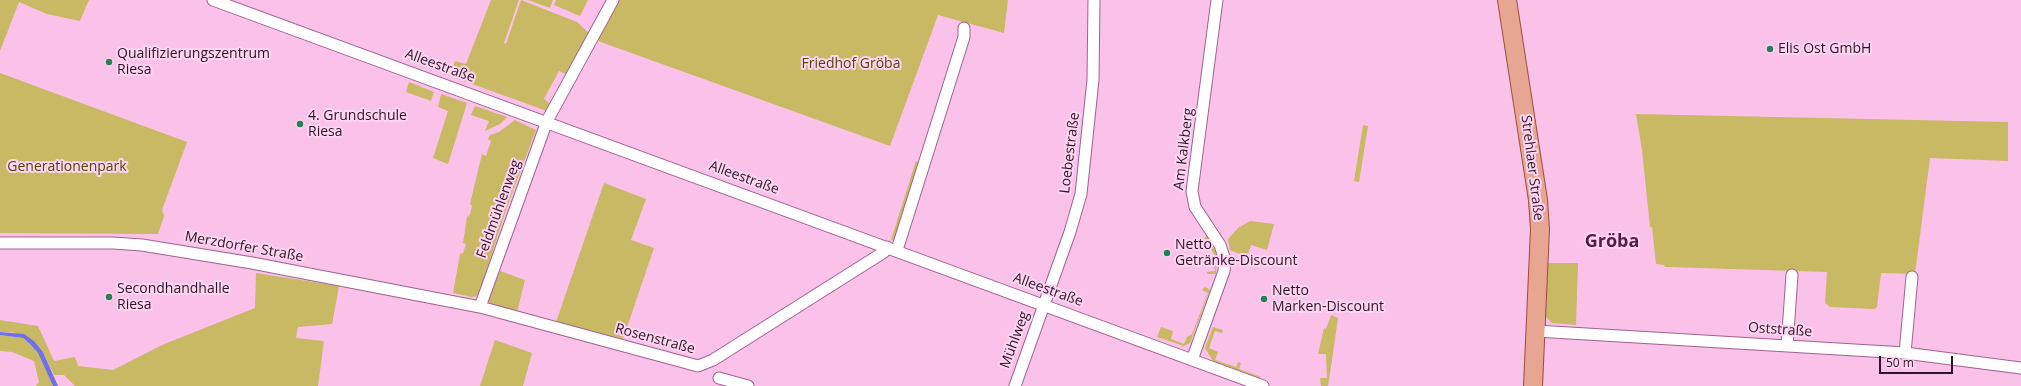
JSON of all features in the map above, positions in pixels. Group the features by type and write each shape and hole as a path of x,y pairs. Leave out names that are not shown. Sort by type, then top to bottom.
{"main road":[{"name":"Strehlaer Straße","path":"1507,0 1538,200 1540,230 1533,386"}],"street":[{"name":"Alleestraße","path":"213,0 547,121 1263,386"},
{"name":"Feldmühlenweg","path":"480,307 547,121 613,0"},
{"name":"Loebestraße","path":"1044,305 1070,232 1081,194 1093,80 1094,0"},
{"name":"Am Kalkberg","path":"1192,360 1224,272 1225,260 1220,245 1194,207 1192,191 1217,0"},
{"path":"892,249 964,37 964,28"},
{"name":"Merzdorfer Straße","path":"0,243 113,243 142,245 252,263 480,307"},
{"name":"Rosenstraße","path":"480,307 698,366 713,360 884,252 892,249"},
{"path":"1787,346 1792,275"},
{"path":"1905,353 1912,277"},
{"name":"Mühlweg","path":"1014,386 1044,305"},
{"name":"Oststraße","path":"1536,331 1905,353 2021,368"},
{"path":"719,378 748,386"}],"green space":[{"path":"0,0 89,0 80,21 47,14 19,2 0,51"},
{"path":"491,0 519,0 504,43 506,44 521,0 577,22 589,33 566,74 559,71 544,99 551,104 547,111 450,76 455,61 466,64"},
{"path":"528,0 553,0 550,8"},
{"path":"556,0 588,0 580,16 554,5"},
{"name":"Friedhof Gröba","path":"618,0 1008,0 1004,33 938,15 890,146 598,41 578,76 576,74"},
{"name":"Generationenpark","path":"0,73 187,142 162,210 164,216 158,234 0,233"},
{"path":"409,82 434,92 431,101 406,92"},
{"path":"441,94 467,103 448,164 433,158 448,111 438,107"},
{"path":"475,106 507,117 500,124 485,131 489,121 471,115"},
{"path":"1636,114 2008,122 2008,161 1930,158 1915,274 1881,273 1877,307 1874,309 1830,307 1825,303 1827,272 1665,267 1664,265 1656,264"},
{"path":"515,120 536,130 507,207 479,293 477,296 472,297 453,293 460,254 463,253 466,244 463,243 467,217 470,215 472,206 470,204 482,154 486,156 491,141 488,139 490,135 499,132"},
{"path":"1363,125 1368,126 1359,182 1354,181"},
{"path":"916,161 921,164 897,239 894,241 891,240"},
{"path":"604,183 646,199 631,240 654,248 623,339 556,322"},
{"path":"1250,221 1274,224 1267,250 1251,245 1247,257 1230,250 1228,239 1238,228"},
{"path":"1207,236 1217,254 1216,274 1207,274 1207,272 1215,271 1214,254 1204,238"},
{"path":"1547,263 1578,263 1576,325 1552,323 1546,317"},
{"path":"500,271 525,280 517,312 489,303 489,299"},
{"path":"256,273 339,286 332,324 298,327 296,338 324,341 318,386 75,386 64,375 54,375 43,352 34,341 12,332 0,332 0,320 38,326 54,361 75,357 78,366 113,370 162,345 255,308"},
{"path":"1205,287 1210,290 1190,343 1184,346 1157,337 1161,327 1173,331 1171,339 1184,344 1187,337 1192,334 1208,293 1202,290"},
{"path":"1331,315 1338,318 1328,386 1321,386 1320,378 1327,378 1326,354 1318,354 1324,328 1326,329"},
{"path":"1213,327 1223,330 1222,333 1215,331 1209,348 1218,352 1215,360 1236,367 1238,362 1241,363 1239,369 1261,377 1259,378 1213,361 1205,348"},
{"path":"0,335 23,338 30,344 38,353 53,386 36,386 39,382 34,361 12,352 0,351"},
{"path":"495,340 532,353 523,386 480,386"}],"shaded area":[{"path":"0,332 24,334 34,341 43,352 58,386 53,386 38,353 30,344 23,338 0,335"}],"place":[{"name":"Elis Ost GmbH","path":"1770,49"},
{"name":"Qualifizierungszentrum Riesa","path":"109,62"},
{"name":"4. Grundschule Riesa","path":"300,124"},
{"name":"Netto Getränke-Discount","path":"1167,253"},
{"name":"Secondhandhalle Riesa","path":"109,297"},
{"name":"Netto Marken-Discount","path":"1264,299"}],"district":[{"name":"Gröba","path":"1612,242"}]}
